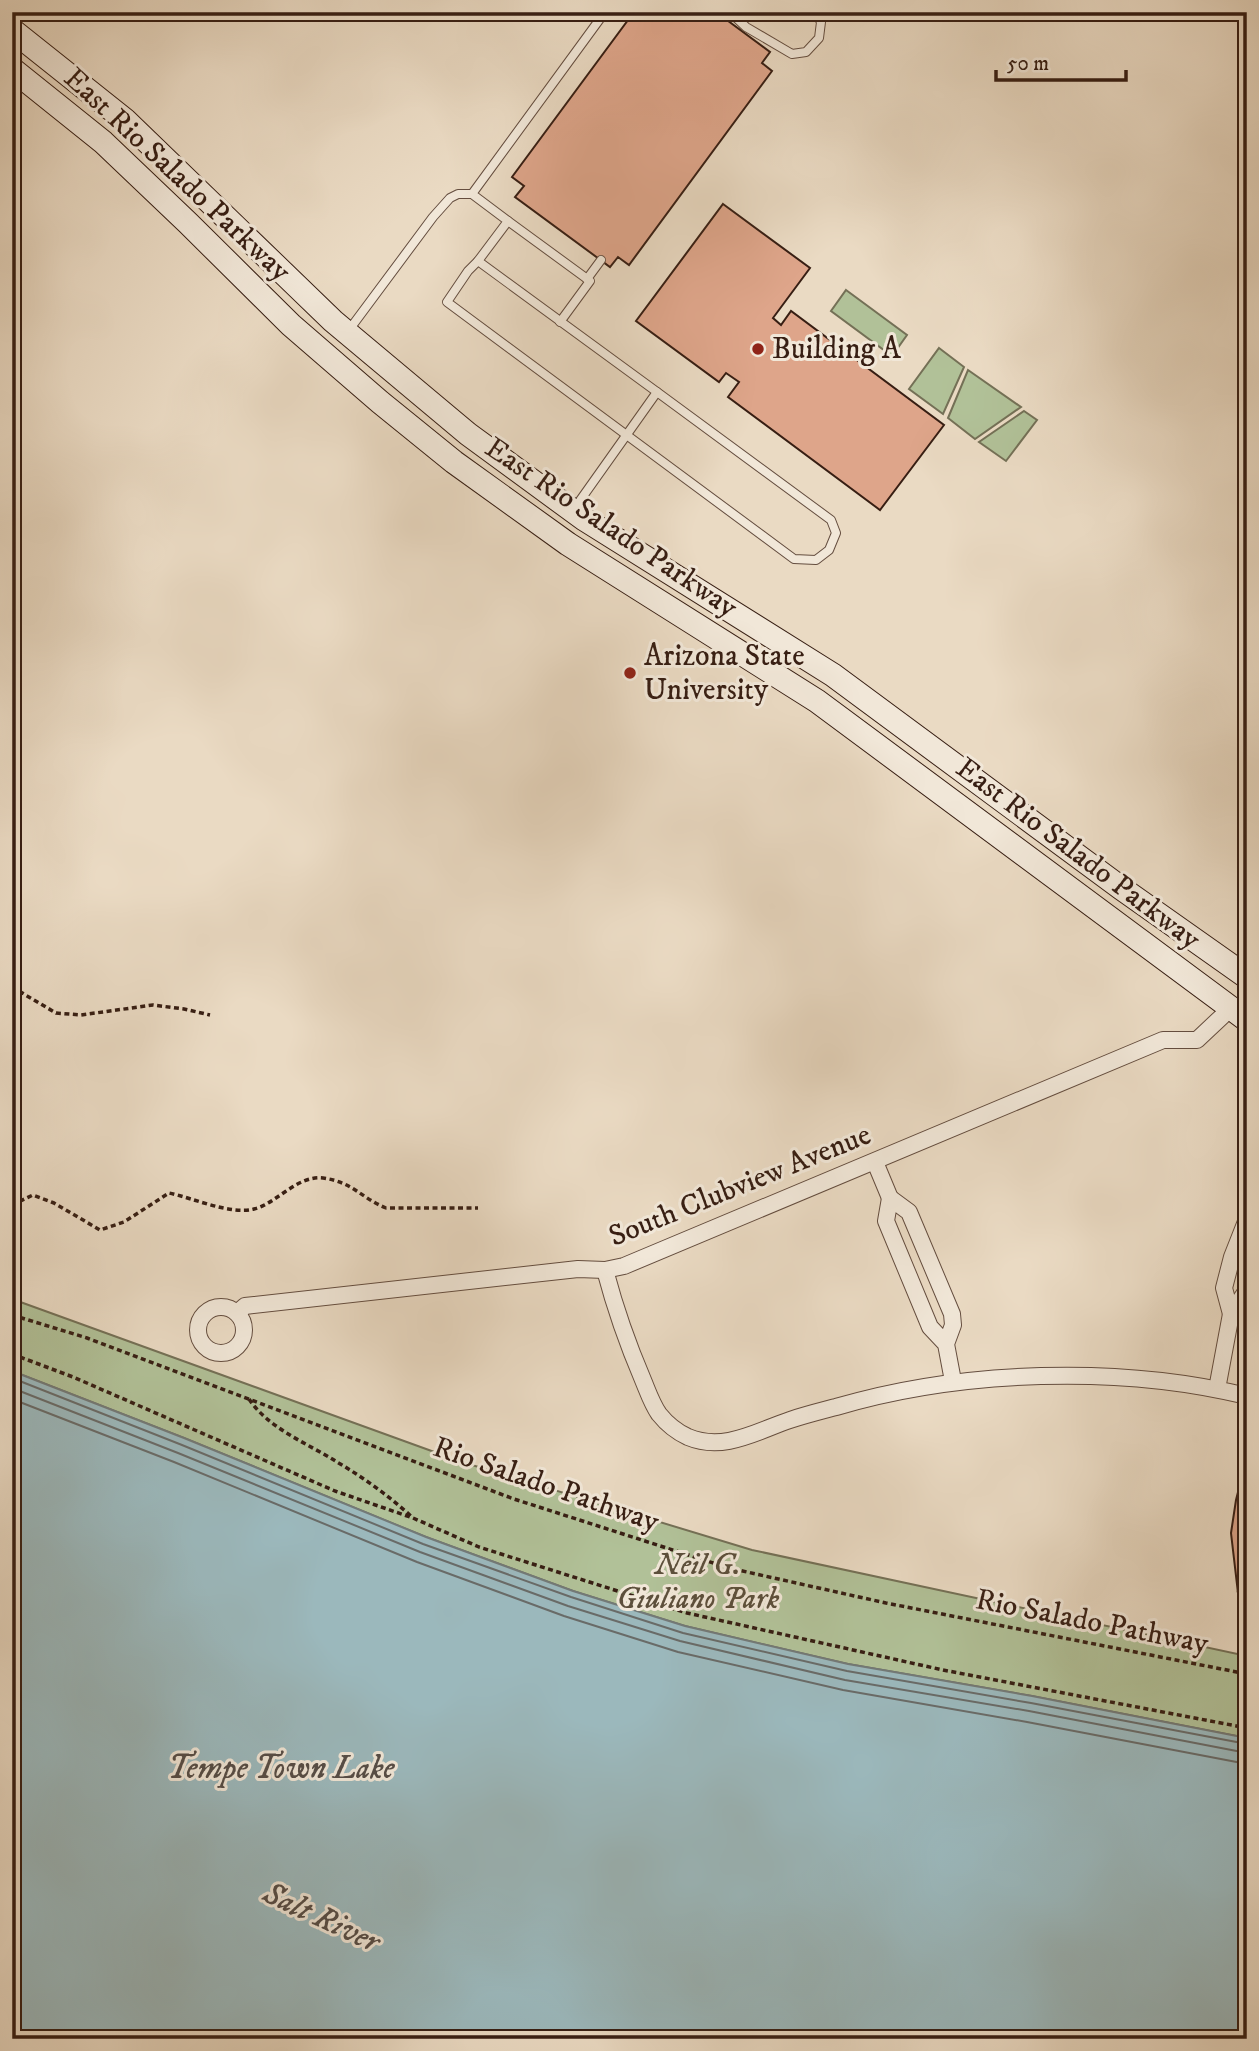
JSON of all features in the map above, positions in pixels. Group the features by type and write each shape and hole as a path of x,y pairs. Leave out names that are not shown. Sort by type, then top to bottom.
{"main road":[{"name":"East Rio Salado Parkway","path":"12,30 125,120 347,333 468,434 572,511 833,675 1121,888 1247,977"},
{"name":"East Rio Salado Parkway","path":"12,69 103,142 291,325 454,462 603,566 827,708 1239,1014"}],"street":[{"name":"South Clubview Avenue","path":"236,1313 246,1306 624,1266 1163,1040 1196,1040 1239,1014"},
{"path":"875,1162 890,1198 909,1212 952,1314 953,1325 946,1344 953,1381"},
{"path":"890,1198 886,1221 930,1327 946,1344"},
{"path":"1231,1314 1224,1288 1232,1257 1247,1219"},
{"path":"605,1270 614,1306 654,1406 670,1426 698,1440 728,1442 852,1402 953,1381 1075,1377 1139,1379 1217,1389 1247,1396"},
{"path":"1217,1389 1231,1314 1247,1290"}],"lane":[{"path":"472,194 605,12"},
{"path":"730,12 746,26 792,54 806,52 819,38 821,22 815,12"},
{"path":"347,333 433,217 450,198 458,194 472,194 590,281 560,322"},
{"path":"478,261 831,520 836,533 829,550 816,560 794,558 447,302 508,221"},
{"path":"587,279 601,260"},
{"path":"572,511 657,392"}],"path":[{"path":"12,986 56,1013 81,1015 153,1006 210,1015"},
{"path":"12,1205 33,1195 54,1203 100,1230 124,1222 169,1193 232,1210 255,1209 295,1185 320,1178 353,1186 374,1203 386,1208 478,1208"},
{"name":"Rio Salado Pathway","path":"12,1315 86,1338 514,1499 729,1568 886,1603 1247,1674"},
{"path":"12,1354 73,1377 335,1491 413,1518 478,1547 687,1613 943,1670 1247,1728"},
{"path":"248,1399 257,1412 276,1426 338,1462 391,1498 413,1518"}],"green space":[{"path":"846,290 907,335 892,356 831,311"},
{"path":"939,348 964,367 943,414 909,389"},
{"path":"968,370 1021,407 975,439 948,418"},
{"path":"1024,411 1037,420 1006,461 979,442"},
{"name":"Neil G. Giuliano Park","path":"12,1299 462,1462 752,1550 1247,1656 1247,1738 848,1664 685,1626 573,1591 426,1537 12,1371"}],"water":[{"name":"Tempe Town Lake","path":"12,1371 426,1537 573,1591 685,1626 848,1664 1247,1738 1247,2039 12,2039"}],"building":[{"path":"634,12 716,12 770,52 762,63 772,71 629,265 618,257 610,267 515,197 524,186 512,177"},
{"name":"Building A","path":"723,204 810,268 773,318 781,325 791,311 944,425 880,510 728,397 739,382 726,373 719,382 636,321"},
{"path":"1247,1457 1247,1600 1238,1593 1231,1533"},
{"path":"1238,1593 1247,1600 1247,1646 1244,1645"}],"place":[{"name":"Building A","path":"758,349"},
{"name":"Arizona State University","path":"630,673"}],"water label":[{"name":"Salt River","path":"321,1918"}]}
